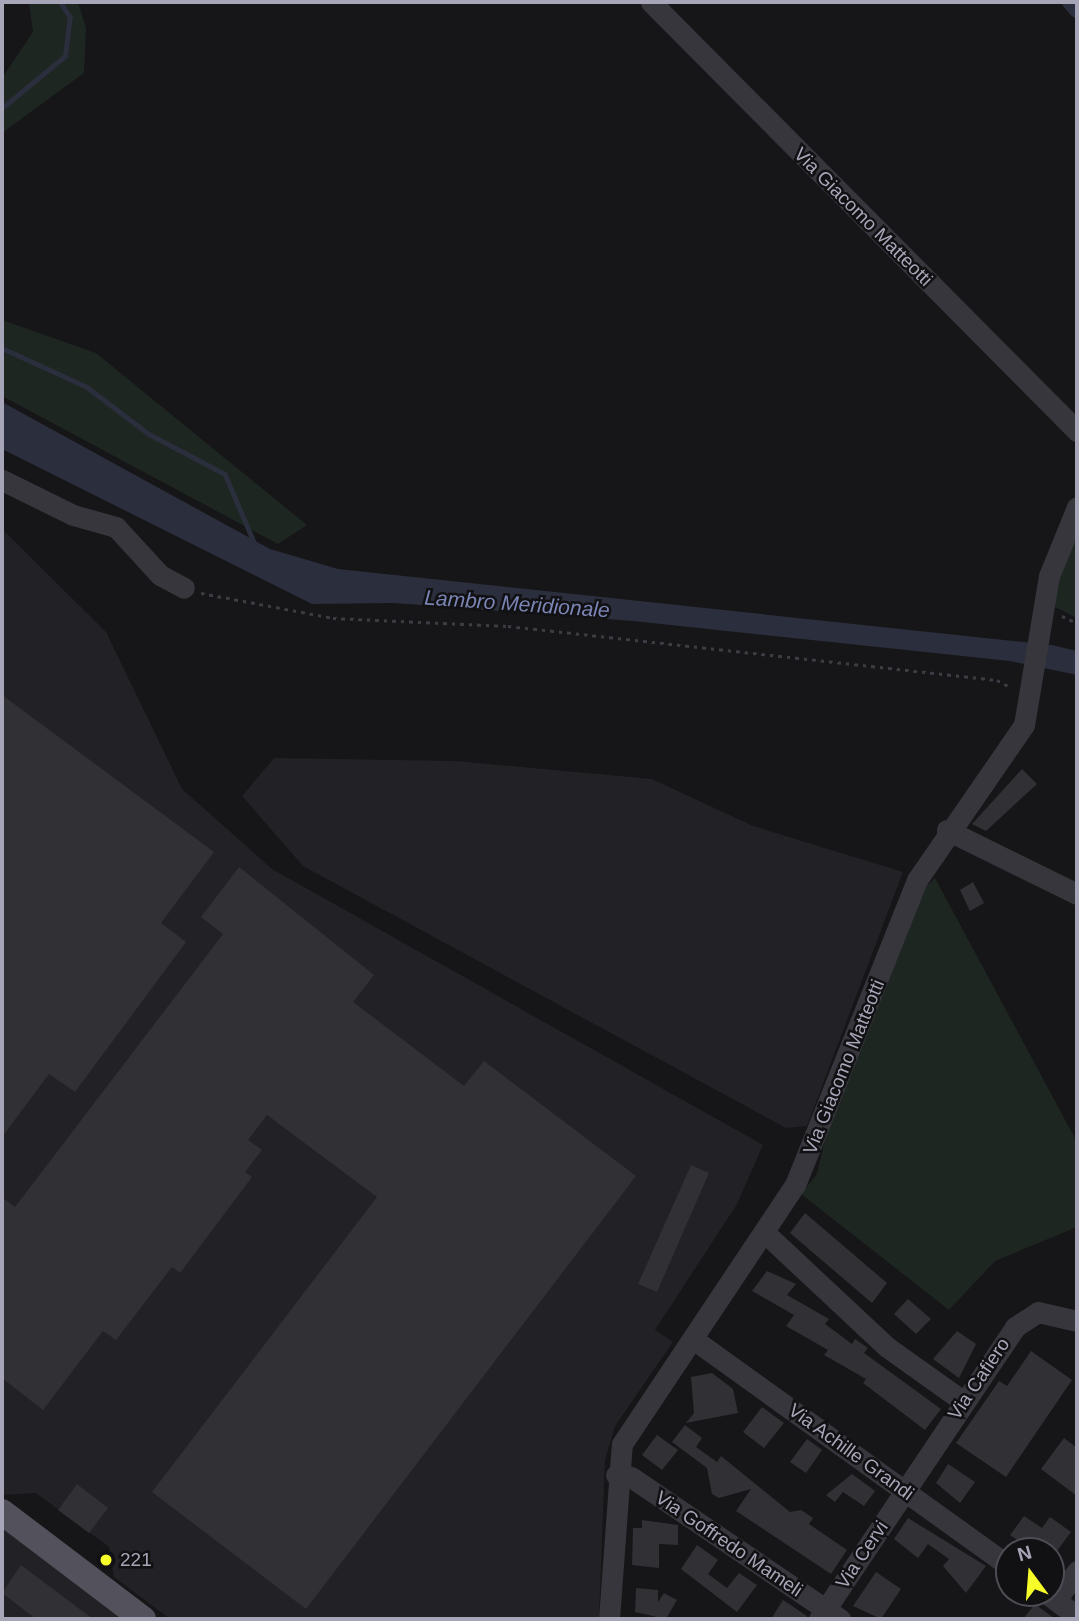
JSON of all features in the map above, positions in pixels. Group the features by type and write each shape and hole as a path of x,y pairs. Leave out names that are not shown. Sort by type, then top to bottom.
{"main road":[{"path":"2,1512 143,1619"}],"street":[{"name":"Via Giacomo Matteotti","path":"651,2 1077,431"},
{"path":"2,480 73,515 116,527 160,575 184,588"},
{"name":"Via Giacomo Matteotti","path":"608,1619 617,1475 629,1429 764,1232 807,1158 917,880 947,830 1024,725 1038,671 1049,576 1077,508"},
{"path":"947,830 1077,894"},
{"path":"764,1232 887,1347 964,1402"},
{"name":"Via Cafiero","path":"905,1490 1025,1318 1053,1311 1077,1321"},
{"name":"Via Achille Grandi","path":"693,1339 995,1556"},
{"name":"Via Goffredo Mameli","path":"617,1475 631,1477 828,1616"},
{"name":"Via Cervi","path":"828,1616 905,1490"}],"path":[{"path":"184,588 333,618 508,626 997,680 1031,703"}],"shaded area":[{"path":"29,2 78,2 86,28 84,73 2,133 2,78 33,32"},
{"path":"2,320 96,353 307,525 278,544 2,396"},
{"path":"1077,520 1077,618 1055,607 1050,595"},
{"path":"2,529 106,632 182,789 272,869 763,1145 737,1204 655,1330 673,1342 615,1426 605,1460 599,1619 170,1619 114,1577 109,1547 36,1493 2,1495"},
{"path":"274,758 456,761 652,779 753,826 903,872 807,1126 786,1128 303,866 242,796"},
{"path":"935,878 1077,1142 1077,1227 995,1261 949,1310 801,1194 817,1174 827,1130 919,894"},
{"path":"2,1525 123,1619 2,1619"}],"water":[{"name":"Lambro Meridionale","path":"2,402 270,549 338,569 1052,645 1077,651 1077,675 1010,661 633,621 394,603 312,604 2,449"}],"building":[{"path":"2,695 214,852 161,923 186,942 75,1092 49,1074 2,1137"},
{"path":"1022,769 1037,784 986,831 972,824"},
{"path":"239,867 374,975 353,1002 464,1086 484,1061 636,1176 306,1609 152,1492 377,1197 267,1115 248,1140 262,1150 245,1172 252,1177 180,1273 172,1267 116,1340 103,1331 43,1410 2,1378 2,1197 15,1207 223,934 201,917"},
{"path":"973,882 984,903 970,911 960,890"},
{"path":"691,1165 709,1173 657,1292 638,1284"},
{"path":"805,1213 887,1283 872,1303 790,1233"},
{"path":"767,1271 796,1284 787,1295 829,1319 825,1324 852,1344 855,1339 868,1348 864,1353 941,1409 925,1430 863,1383 866,1379 824,1355 828,1350 786,1326 794,1315 752,1291"},
{"path":"908,1299 931,1319 916,1334 894,1314"},
{"path":"957,1331 976,1344 959,1378 933,1359"},
{"path":"1031,1351 1072,1380 1006,1477 956,1443 999,1381 1007,1386"},
{"path":"712,1373 733,1389 738,1413 686,1423 694,1413 691,1377"},
{"path":"762,1407 784,1423 764,1448 743,1432"},
{"path":"685,1425 702,1438 696,1447 717,1462 721,1456 790,1512 801,1510 813,1518 809,1524 847,1550 831,1574 736,1511 751,1489 719,1498 712,1494 707,1468 672,1442"},
{"path":"657,1435 678,1450 662,1470 642,1455"},
{"path":"1064,1438 1077,1448 1077,1496 1041,1469"},
{"path":"807,1439 822,1450 806,1473 790,1462"},
{"path":"948,1464 975,1482 960,1503 936,1483"},
{"path":"852,1474 875,1491 864,1506 843,1492 835,1502 826,1495"},
{"path":"77,1484 108,1508 89,1533 58,1510"},
{"path":"1024,1516 1042,1528 1050,1517 1071,1532 1065,1540 1065,1537 1010,1535"},
{"path":"908,1518 986,1566 966,1593 943,1566 949,1559 928,1544 918,1558 894,1539"},
{"path":"642,1520 678,1525 678,1545 659,1544 659,1568 632,1565 633,1528 642,1528"},
{"path":"697,1545 718,1560 708,1574 727,1588 739,1573 757,1585 737,1612 681,1569"},
{"path":"21,1565 93,1619 36,1619 2,1593"},
{"path":"876,1572 901,1589 881,1619 853,1606"},
{"path":"636,1588 658,1590 658,1602 664,1593 677,1600 666,1619 635,1612"},
{"path":"783,1600 807,1616 806,1619 771,1619"},
{"path":"1033,1607 1039,1607 1055,1619 1023,1619"}],"waterway":[{"path":"2,108 65,56 70,18 60,2"},
{"path":"1070,2 1077,10"},
{"path":"2,348 87,387 149,434 225,474 254,542"}],"place":[{"name":"221","path":"106,1560"}]}
